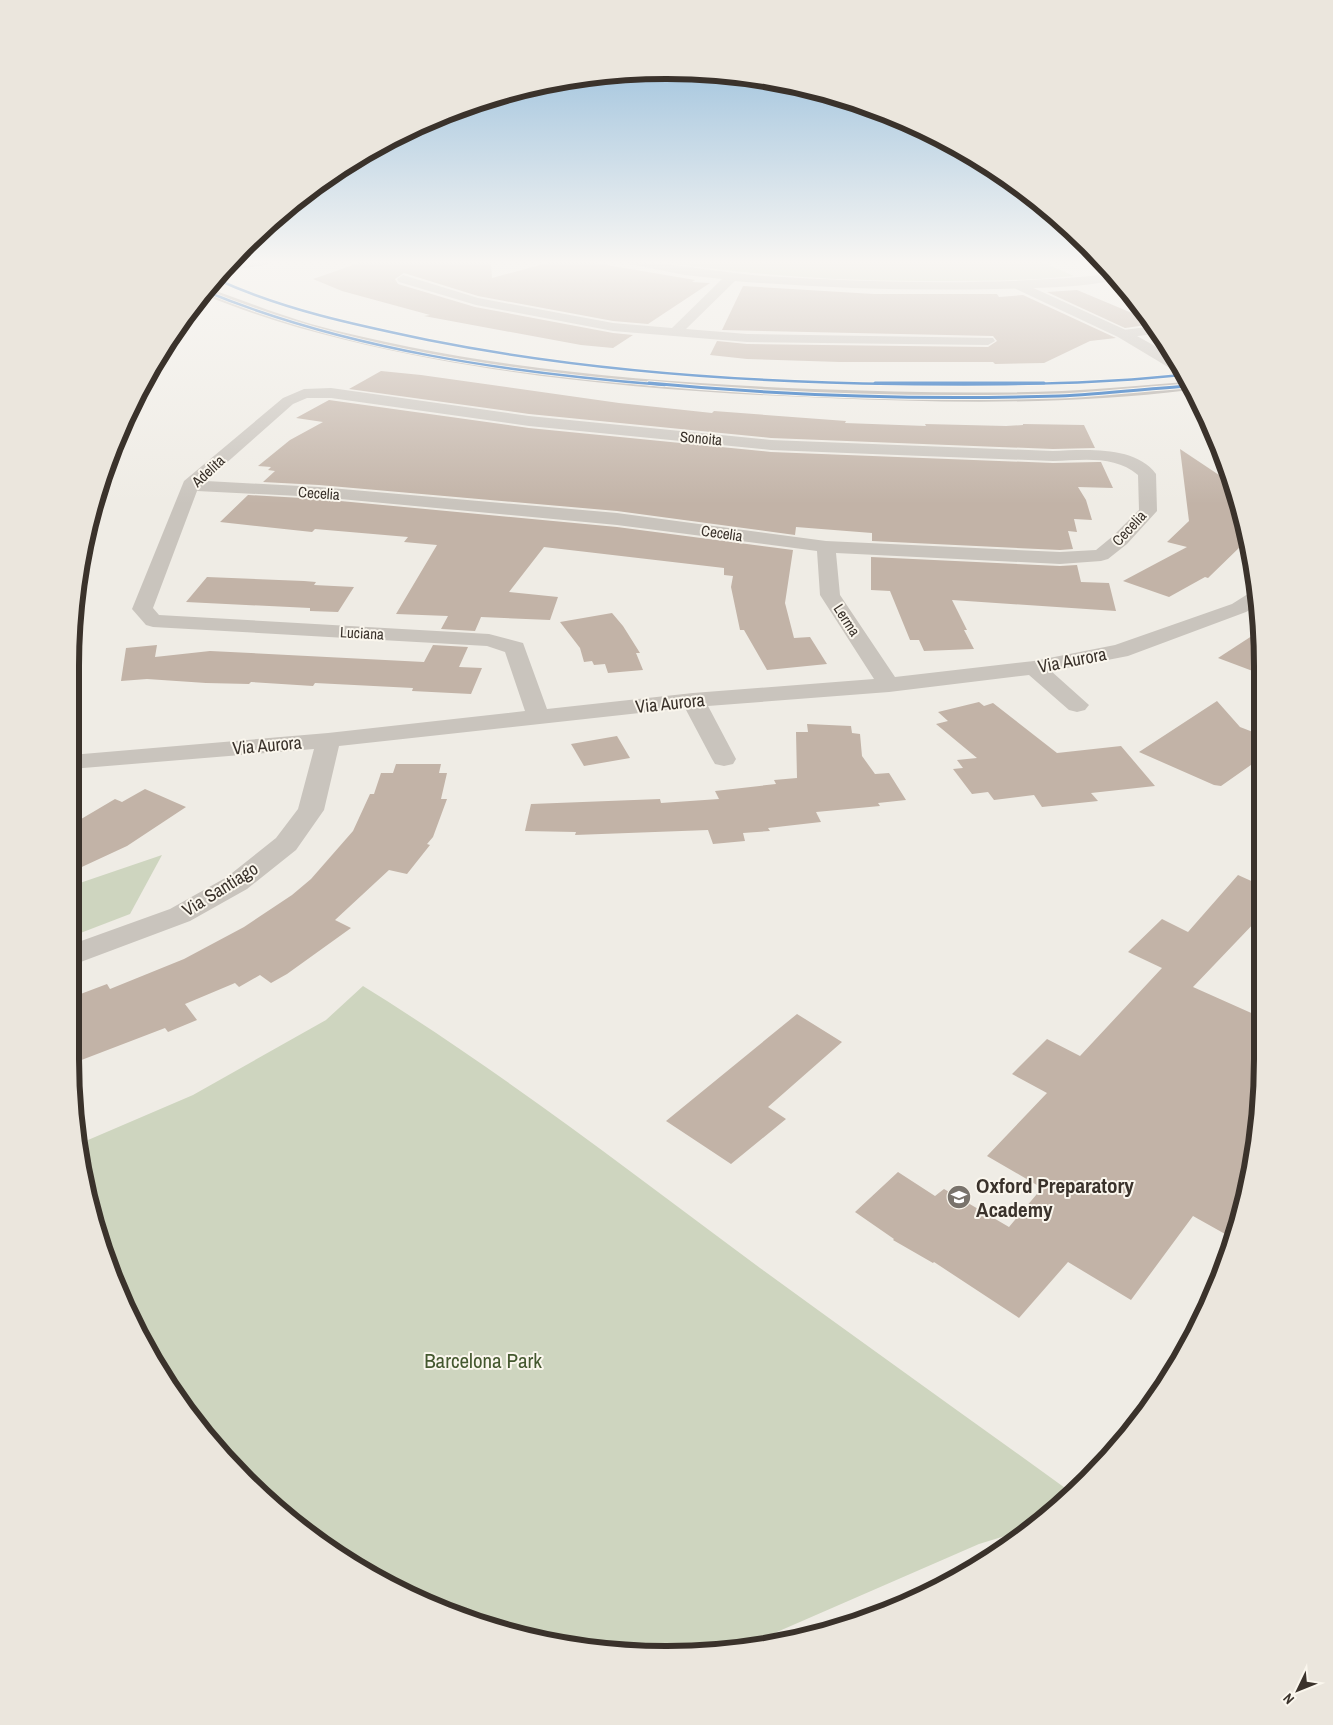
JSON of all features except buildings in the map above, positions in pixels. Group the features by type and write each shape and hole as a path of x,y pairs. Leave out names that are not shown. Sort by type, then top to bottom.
{"main road":[{"path":"368,342 512,368 729,390 896,396 1093,394 1183,386"},
{"path":"439,342 515,355 644,371 776,380 883,384 1036,383 1177,375"}],"street":[{"path":"1139,342 1167,359"},
{"name":"Sonoita","path":"304,394 331,393 529,422 771,445 1053,456 1100,455"},
{"name":"Adelita","path":"142,609 190,485 288,401 304,394"},
{"name":"Cecelia","path":"190,485 319,492 617,519 826,547 1060,558 1101,555 1120,540 1148,511 1147,474 1133,462 1100,455"},
{"name":"Lerma","path":"826,547 830,595 889,685"},
{"name":"Via Aurora","path":"79,761 328,740 693,700 889,685 1034,668 1120,651 1251,606"},
{"name":"Luciana","path":"142,609 153,621 489,640 515,648 538,716"},
{"path":"1034,668 1077,705"},
{"path":"693,700 724,759"},
{"name":"Via Santiago","path":"79,953 180,914 237,883 286,844 311,810 328,740"}],"green space":[{"path":"162,855 130,914 79,934 79,883"},
{"name":"Barcelona Park","path":"363,986 414,1018 514,1086 795,1294 1066,1489 1011,1534 979,1544 763,1638 743,1641 705,1645 628,1645 552,1635 514,1626 442,1602 373,1568 309,1525 251,1474 200,1416 178,1385 157,1352 123,1283 99,1211 85,1141 193,1095 326,1020"}],"cycle path":[{"path":"370,342 475,362 565,375 747,390 870,395 1029,397 1183,386"},
{"path":"441,342 528,358 593,366 659,373 791,381 1019,384 1117,381 1177,375"}],"place":[{"name":"Oxford Preparatory Academy","path":"959,1197"}]}
